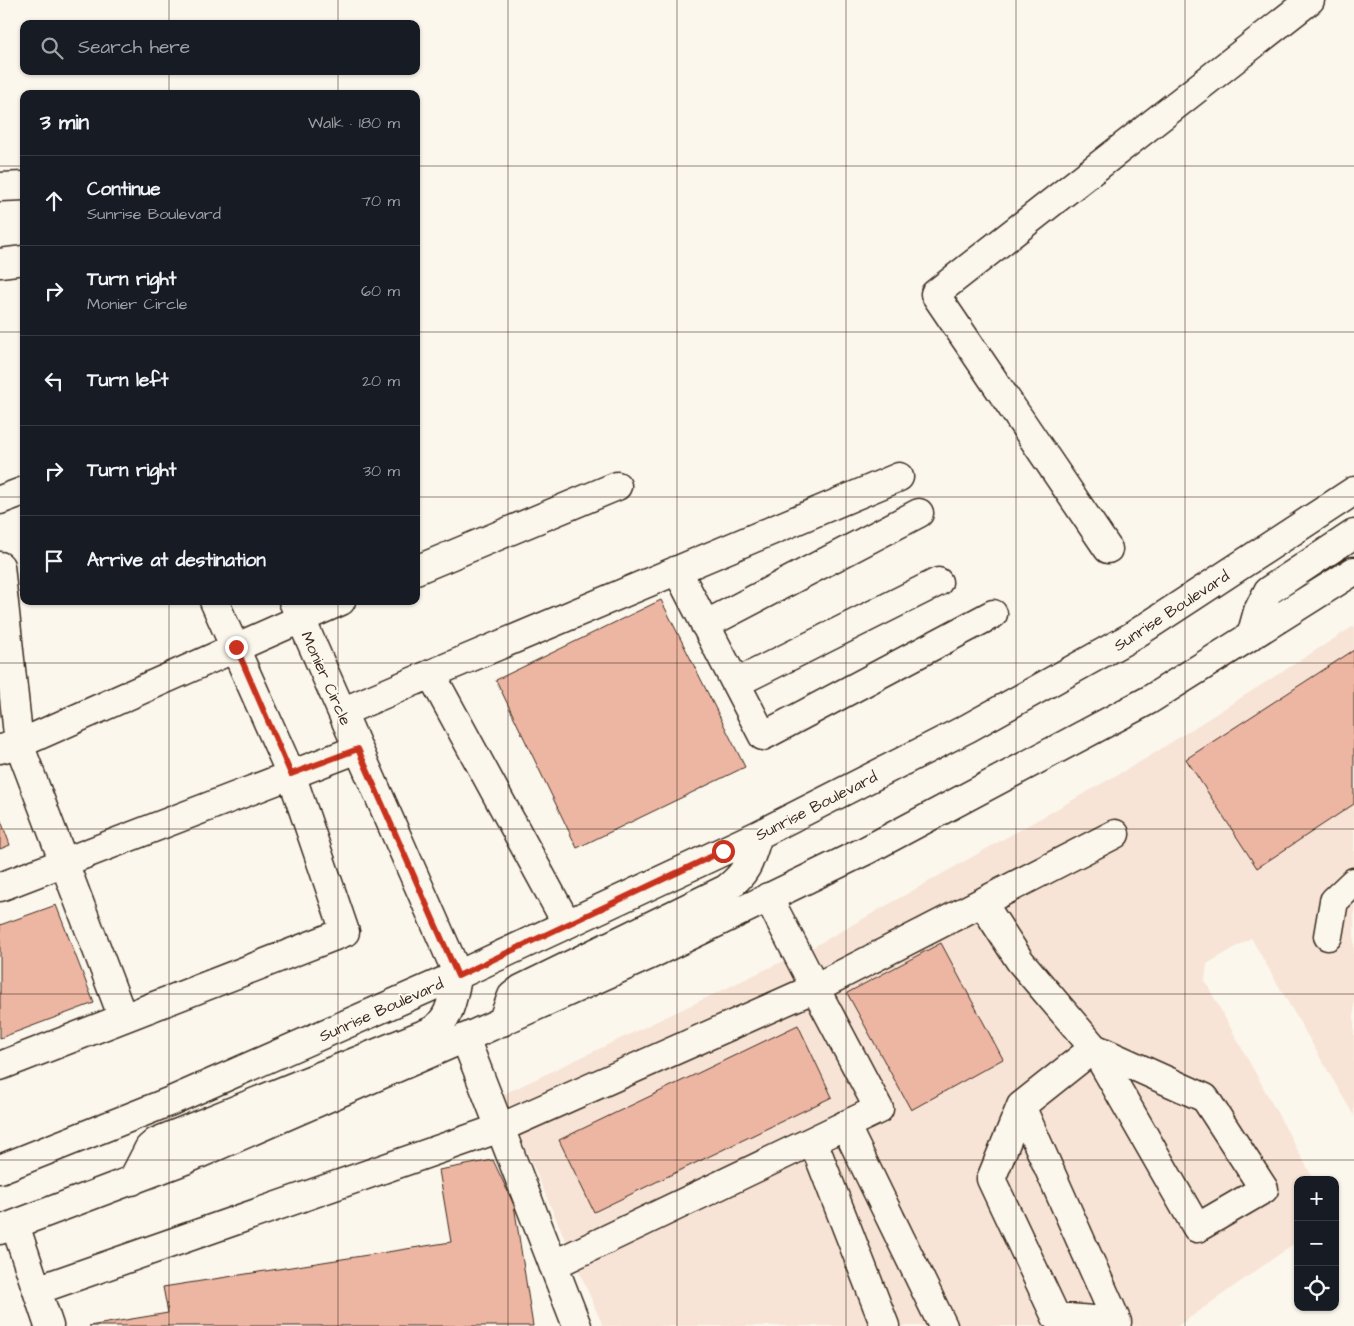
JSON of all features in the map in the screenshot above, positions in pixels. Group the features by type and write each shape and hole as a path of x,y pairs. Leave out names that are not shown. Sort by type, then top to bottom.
{"main road":[{"path":"1108,549 935,294 1310,0"},
{"path":"0,187 20,186"},
{"path":"0,263 20,260"},
{"path":"342,712 899,477"},
{"path":"420,568 617,486"},
{"name":"Sunrise Boulevard","path":"0,1169 171,1101 458,976 758,835 968,728 1131,637 1354,491"},
{"path":"0,500 20,492"},
{"path":"705,625 919,513"},
{"path":"1251,636 1258,611 1268,592 1354,534"},
{"path":"0,566 9,747 64,862 124,1018"},
{"path":"678,570 763,736 993,614"},
{"path":"49,1326 37,1290 8,1227 194,1157 502,1022 652,954 866,850 1141,705 1354,571"},
{"path":"736,683 938,582"},
{"path":"0,1066 345,932 291,774 216,605"},
{"path":"9,747 236,647 297,610 322,605"},
{"name":"Monier Circle","path":"297,610 458,976"},
{"path":"431,674 567,924"},
{"path":"0,887 358,749"},
{"path":"37,1290 500,1128 816,988 1115,834"},
{"path":"502,1022 512,996 522,989 726,890 742,877 758,835"},
{"path":"1328,936 1334,901 1354,882"},
{"path":"553,1265 879,1109 768,897"},
{"path":"982,902 1020,962 1094,1048 1197,1228 1264,1189 1205,1098 1094,1048"},
{"path":"132,1180 149,1148 156,1142 432,1030 442,1023 448,1014 458,976"},
{"path":"465,1038 577,1326"},
{"path":"1021,1106 1117,1322 1056,1317 991,1178 1021,1106 1094,1048"},
{"path":"845,1125 943,1326"},
{"path":"813,1141 885,1326"}],"shaded area":[{"path":"1354,626 1354,1116 1251,938 1207,964 1205,981 1312,1176 1294,1176 1294,1244 1178,1326 603,1326 502,1095 815,946 1145,759"}],"building":[{"path":"661,600 745,767 577,848 496,680"},
{"path":"1354,650 1354,804 1257,868 1186,759"},
{"path":"0,818 10,845 0,849"},
{"path":"56,905 94,1003 0,1038 0,925"},
{"path":"941,943 1003,1059 911,1110 847,993"},
{"path":"798,1025 832,1097 594,1212 559,1140"},
{"path":"493,1160 514,1205 533,1326 89,1326 168,1313 163,1287 451,1242 439,1170"}],"route":[{"path":"236,647 291,774 358,749 458,976 723,851"}]}
